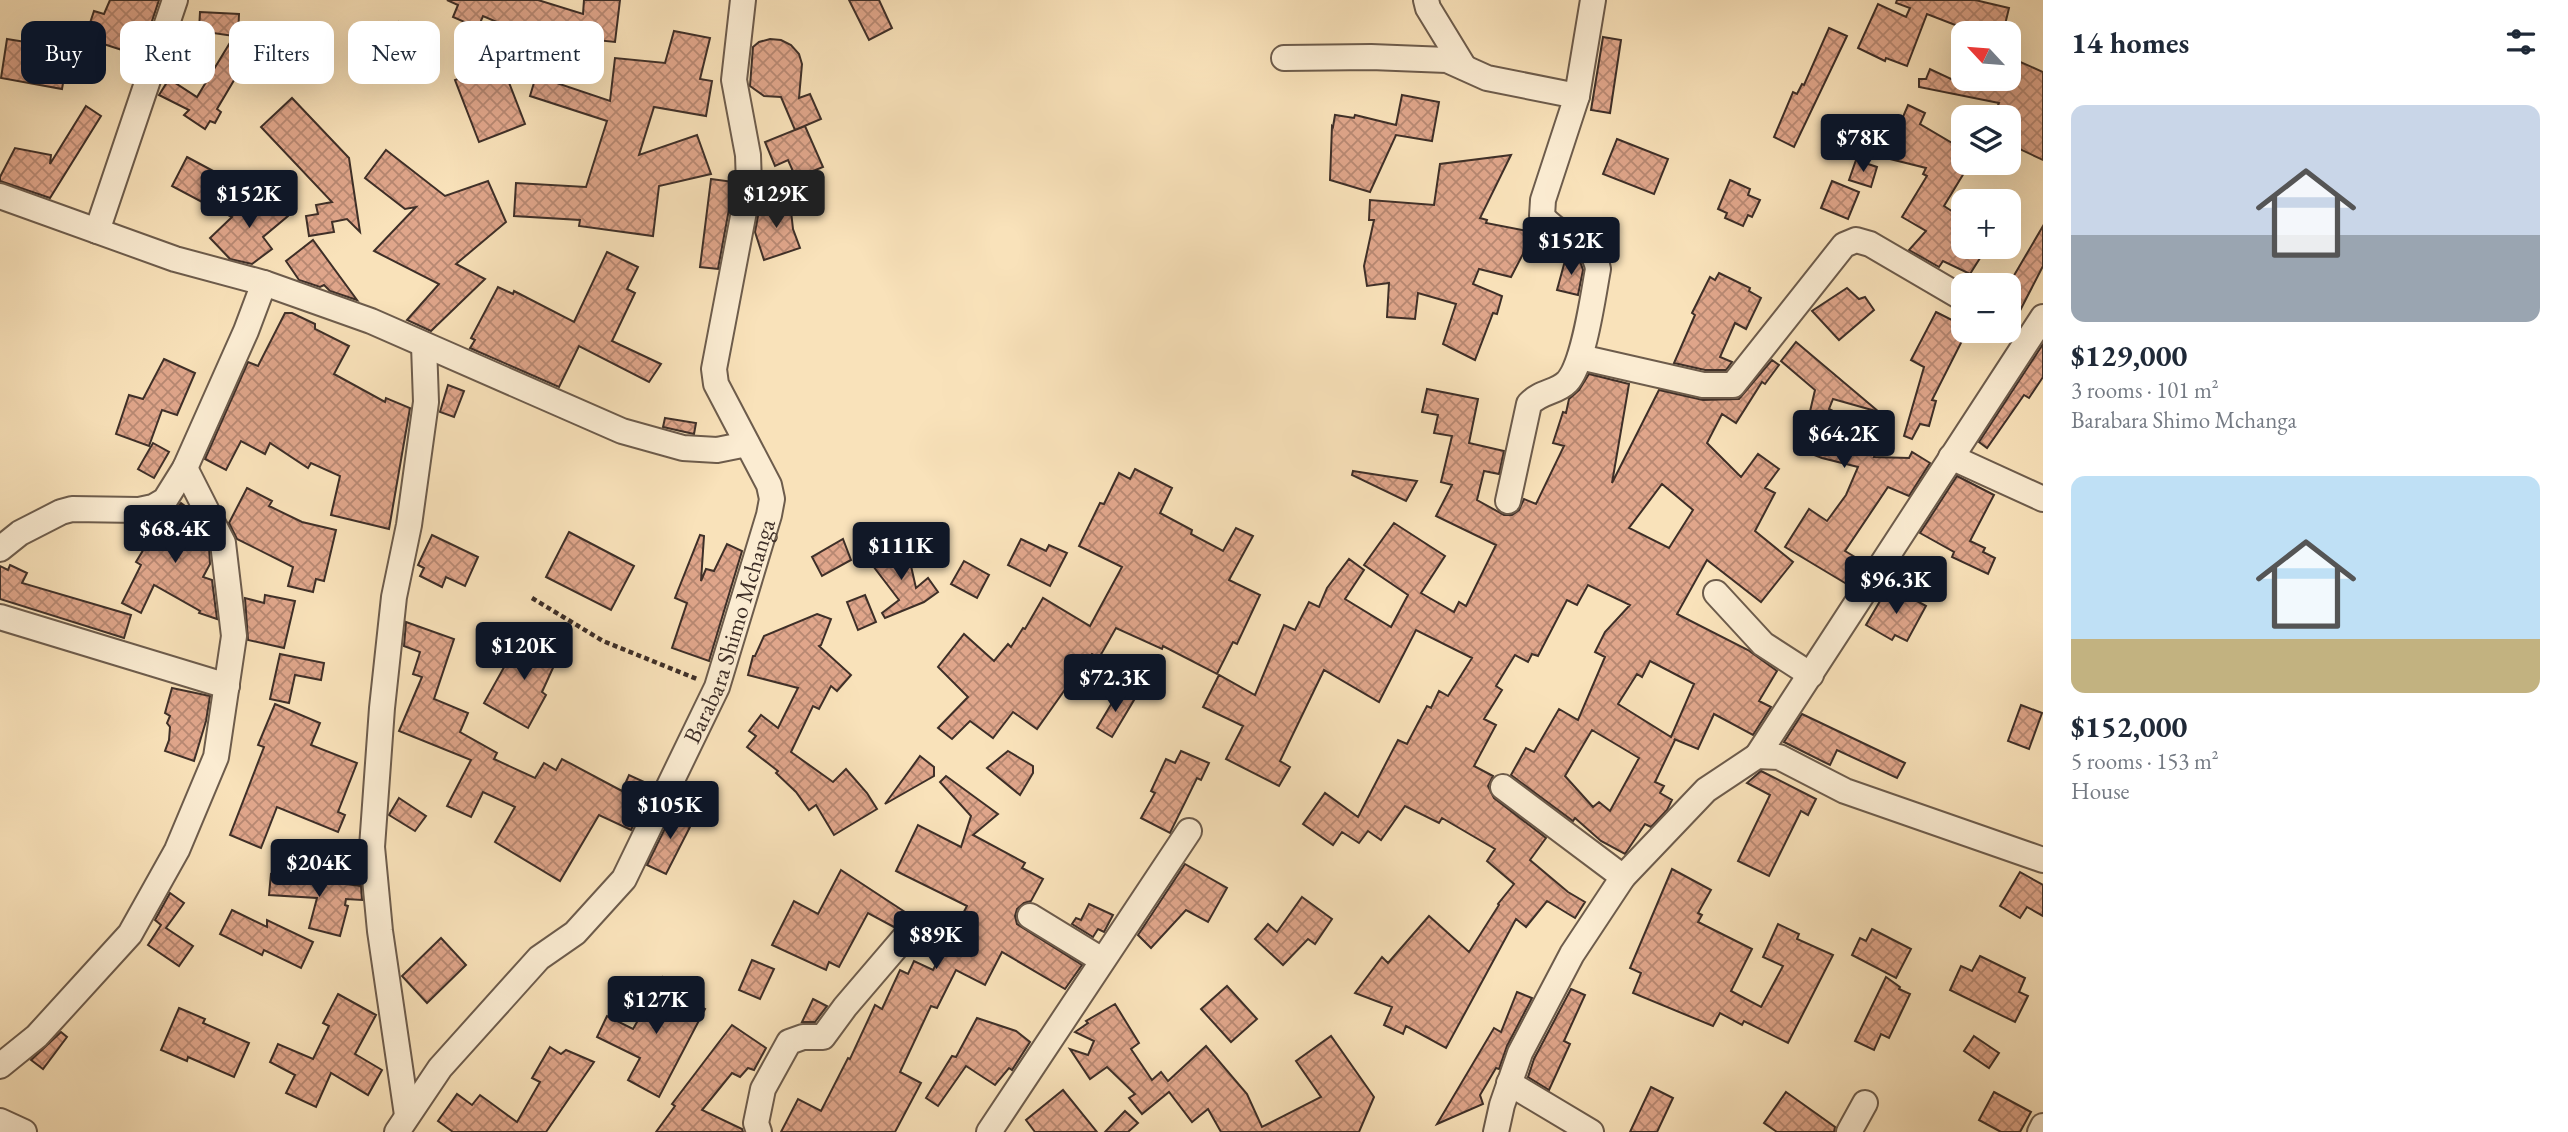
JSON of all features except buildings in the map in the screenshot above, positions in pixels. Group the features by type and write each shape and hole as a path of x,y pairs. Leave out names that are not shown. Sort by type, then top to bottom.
{"street":[{"path":"97,231 175,0"},
{"name":"Barabara Shimo Mchanga","path":"402,1124 440,1068 539,958 575,933 624,879 717,687 769,516 772,499 769,485 716,384 714,369 749,185 748,155 734,79 743,0"},
{"path":"1426,0 1428,8 1464,67"},
{"path":"1508,501 1529,404 1536,396 1568,381 1580,357 1598,269 1596,256 1589,247 1550,226 1542,216 1543,200 1577,96 1593,0"},
{"path":"1284,58 1447,60 1497,80 1577,96"},
{"path":"0,196 175,259 264,283 371,321 622,431 683,447 717,450 747,444"},
{"path":"1580,357 1703,385 1732,385 1844,245 1856,240 1870,244 1951,291"},
{"path":"0,549 20,533 61,512 72,509 139,510 153,507 165,500 185,468 246,331 264,283"},
{"path":"2021,331 2043,317"},
{"path":"1496,1132 1520,1053 1572,954 1623,877 1706,790 1758,756 1951,457 2013,343"},
{"path":"402,1124 372,847 382,708 394,597 409,525 426,402 424,345"},
{"path":"1951,457 2043,499"},
{"path":"0,1066 37,1036 131,934 177,850 216,757 234,636 223,543 185,468"},
{"path":"1716,593 1763,644 1811,675"},
{"path":"0,617 227,686"},
{"path":"1758,756 1779,757 1845,791 2043,860"},
{"path":"1503,787 1623,877"},
{"path":"989,1132 1189,831"},
{"path":"1030,916 1102,960"},
{"path":"759,1132 756,1123 763,1089 789,1042 803,1037 823,1037 904,938"},
{"path":"1509,1083 1591,1132"},
{"path":"1849,1132 1865,1103"},
{"path":"0,1121 24,1132"},
{"path":"2040,1132 2043,1126"}],"path":[{"path":"532,598 603,641 717,687"}]}
